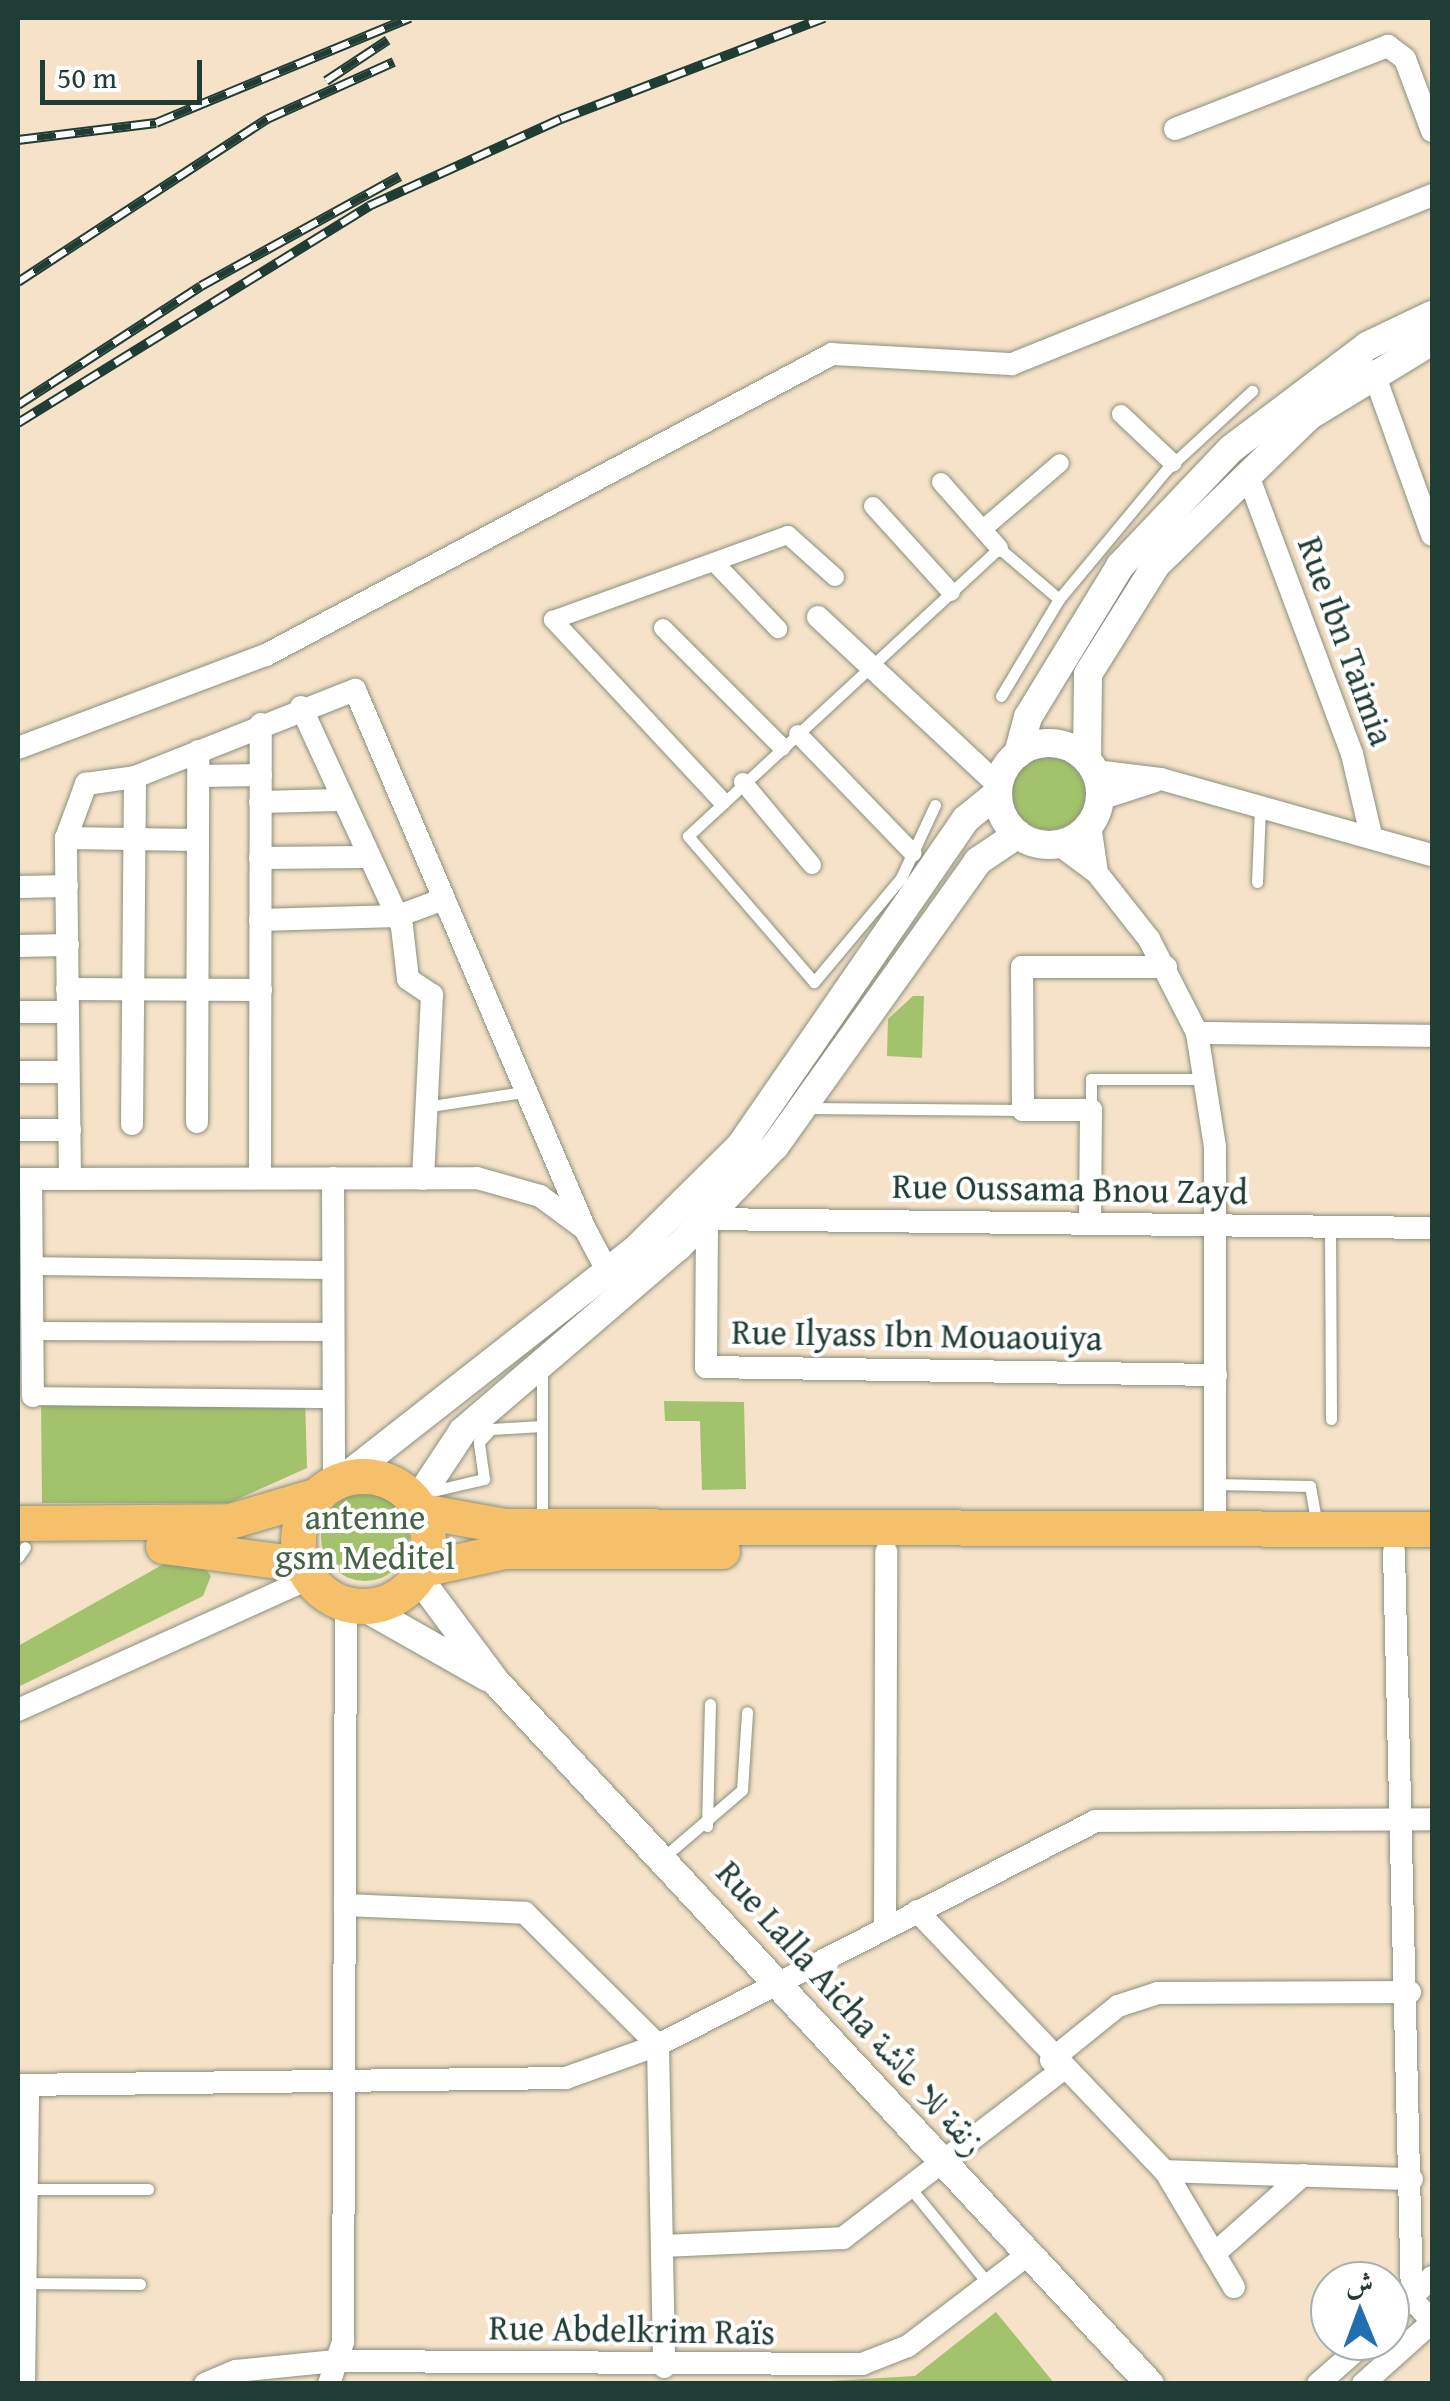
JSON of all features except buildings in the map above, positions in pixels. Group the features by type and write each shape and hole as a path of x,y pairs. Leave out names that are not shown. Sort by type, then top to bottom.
{"main road":[{"path":"19,1543 230,1521 332,1485 383,1480 420,1502 542,1526 1432,1528"},
{"path":"306,1571 300,1524 332,1485"},
{"path":"420,1502 420,1573"},
{"path":"19,1543 199,1546 306,1571 354,1605 391,1600 420,1573 506,1551 1432,1552"}],"street":[{"path":"1174,129 1388,46 1405,59 1432,126"},
{"path":"18,748 266,654 832,354 1012,364 1432,194"},
{"path":"1018,834 1005,775 1028,716 1120,566 1232,449 1367,346 1432,315"},
{"path":"1096,872 1088,674 1156,565 1246,473 1373,370 1432,340"},
{"path":"1373,370 1432,535"},
{"path":"1121,414 1173,464"},
{"path":"983,529 1060,463"},
{"name":"Rue Ibn Taimia","path":"1246,473 1352,754 1372,835"},
{"path":"941,482 1000,548"},
{"path":"872,506 951,592"},
{"path":"722,801 553,620 788,535 834,577"},
{"path":"714,562 778,630"},
{"path":"818,617 972,766 1005,775"},
{"path":"664,628 782,747"},
{"path":"70,1179 66,838 90,778 136,777 301,707 358,692 523,1092 608,1272"},
{"path":"301,707 363,857 398,916 408,980 432,994 420,1107 423,1178"},
{"path":"260,724 260,1178"},
{"path":"798,734 912,853"},
{"path":"332,1485 608,1272 740,1144 966,819 1005,775 1046,743 1093,789"},
{"path":"197,1122 198,751"},
{"path":"199,776 260,776"},
{"path":"132,1124 136,777"},
{"path":"1058,844 1093,789 1161,779 1372,835 1432,855"},
{"path":"743,782 812,864"},
{"path":"260,802 339,800"},
{"path":"420,1502 471,1437 542,1364 707,1219 807,1108 978,861 1018,834 1058,844 1096,872 1166,967 1197,1033 1205,1080 1216,1226 1215,1530"},
{"path":"66,838 198,840"},
{"path":"260,858 363,857"},
{"path":"18,887 67,886"},
{"path":"260,920 398,916 444,899"},
{"path":"18,946 68,944"},
{"path":"1090,1224 1091,1110 1023,1110 1022,966 1166,967"},
{"path":"18,1012 133,988 261,990"},
{"path":"1197,1033 1432,1036"},
{"path":"18,1072 68,1072"},
{"path":"18,1130 70,1130"},
{"path":"332,1485 333,1178"},
{"path":"333,1399 33,1396 32,1266 24,1179 423,1178 511,1184 585,1229"},
{"name":"Rue Oussama Bnou Zayd","path":"707,1219 1432,1228"},
{"name":"Rue Ilyass Ibn Mouaouiya","path":"707,1219 706,1367 1216,1374"},
{"path":"32,1266 333,1270"},
{"path":"32,1332 333,1332"},
{"path":"885,1927 886,1552"},
{"path":"1362,2384 1432,2321 1412,2299 1406,1819 1394,1552"},
{"path":"18,1710 306,1571"},
{"name":"Rue Lalla Aicha زنقة للا عائشة","path":"420,1573 496,1682 665,1856 942,2166 1150,2384"},
{"path":"332,2372 354,1605"},
{"name":"Rue Lalla Aicha زنقة للا عائشة","path":"354,1605 496,1682"},
{"path":"22,2376 26,2283 23,2085 536,2082 658,2045 782,1984 885,1927 1106,1819 1432,1819"},
{"path":"346,1905 525,1913 658,2045 664,2367"},
{"path":"917,1911 1056,2065 1164,2171 1234,2288"},
{"path":"662,2246 820,2244 859,2230 942,2166 1118,2006 1158,1993 1410,1992"},
{"path":"1164,2171 1412,2179"},
{"path":"1214,2254 1303,2175"},
{"path":"1412,2238 1432,2258"},
{"name":"Rue Abdelkrim Raïs","path":"205,2384 236,2371 557,2374 664,2367 862,2364 908,2346 1026,2256"},
{"path":"1412,2299 1432,2277"},
{"path":"1318,2384 1344,2361"}],"lane":[{"path":"1001,696 1059,598 1173,464 1252,392"},
{"path":"934,805 912,853 810,982 690,842 722,801 1000,548 1059,598"},
{"path":"1257,882 1260,806"},
{"path":"1091,1110 1091,1079 1205,1080"},
{"path":"420,1107 490,1104 523,1092"},
{"path":"807,1108 1023,1110"},
{"path":"1330,1228 1331,1420"},
{"path":"542,1364 542,1526"},
{"path":"420,1502 484,1479 471,1437 491,1429 542,1426"},
{"path":"1215,1484 1310,1486 1318,1530"},
{"path":"706,1826 710,1704"},
{"path":"665,1856 706,1826 742,1790 747,1712"},
{"path":"22,2189 148,2189"},
{"path":"912,2190 990,2286"},
{"path":"26,2283 140,2284"}],"green space":[{"path":"1049,754 1076,765 1087,792 1076,819 1049,830 1022,819 1011,792 1022,765"},
{"path":"913,996 924,996 922,1058 887,1056 888,1019"},
{"path":"41,1396 305,1398 307,1468 229,1503 42,1503"},
{"path":"664,1401 744,1402 746,1489 702,1490 700,1421 665,1421"},
{"name":"antenne gsm Meditel","path":"356,1493 374,1493 390,1500 402,1512 409,1537 402,1562 390,1574 374,1581 356,1581 340,1574 328,1562 321,1546 321,1528 328,1512 340,1500"},
{"path":"169,1561 203,1566 211,1576 203,1596 18,1687 18,1646"},
{"path":"996,2312 1054,2383 794,2383 915,2376"}],"railway":[{"path":"18,140 156,123 410,18"},
{"path":"18,423 369,206 561,119 824,18"},
{"path":"326,81 388,40"},
{"path":"18,282 267,119 394,62"},
{"path":"18,405 201,286 400,176"}]}
